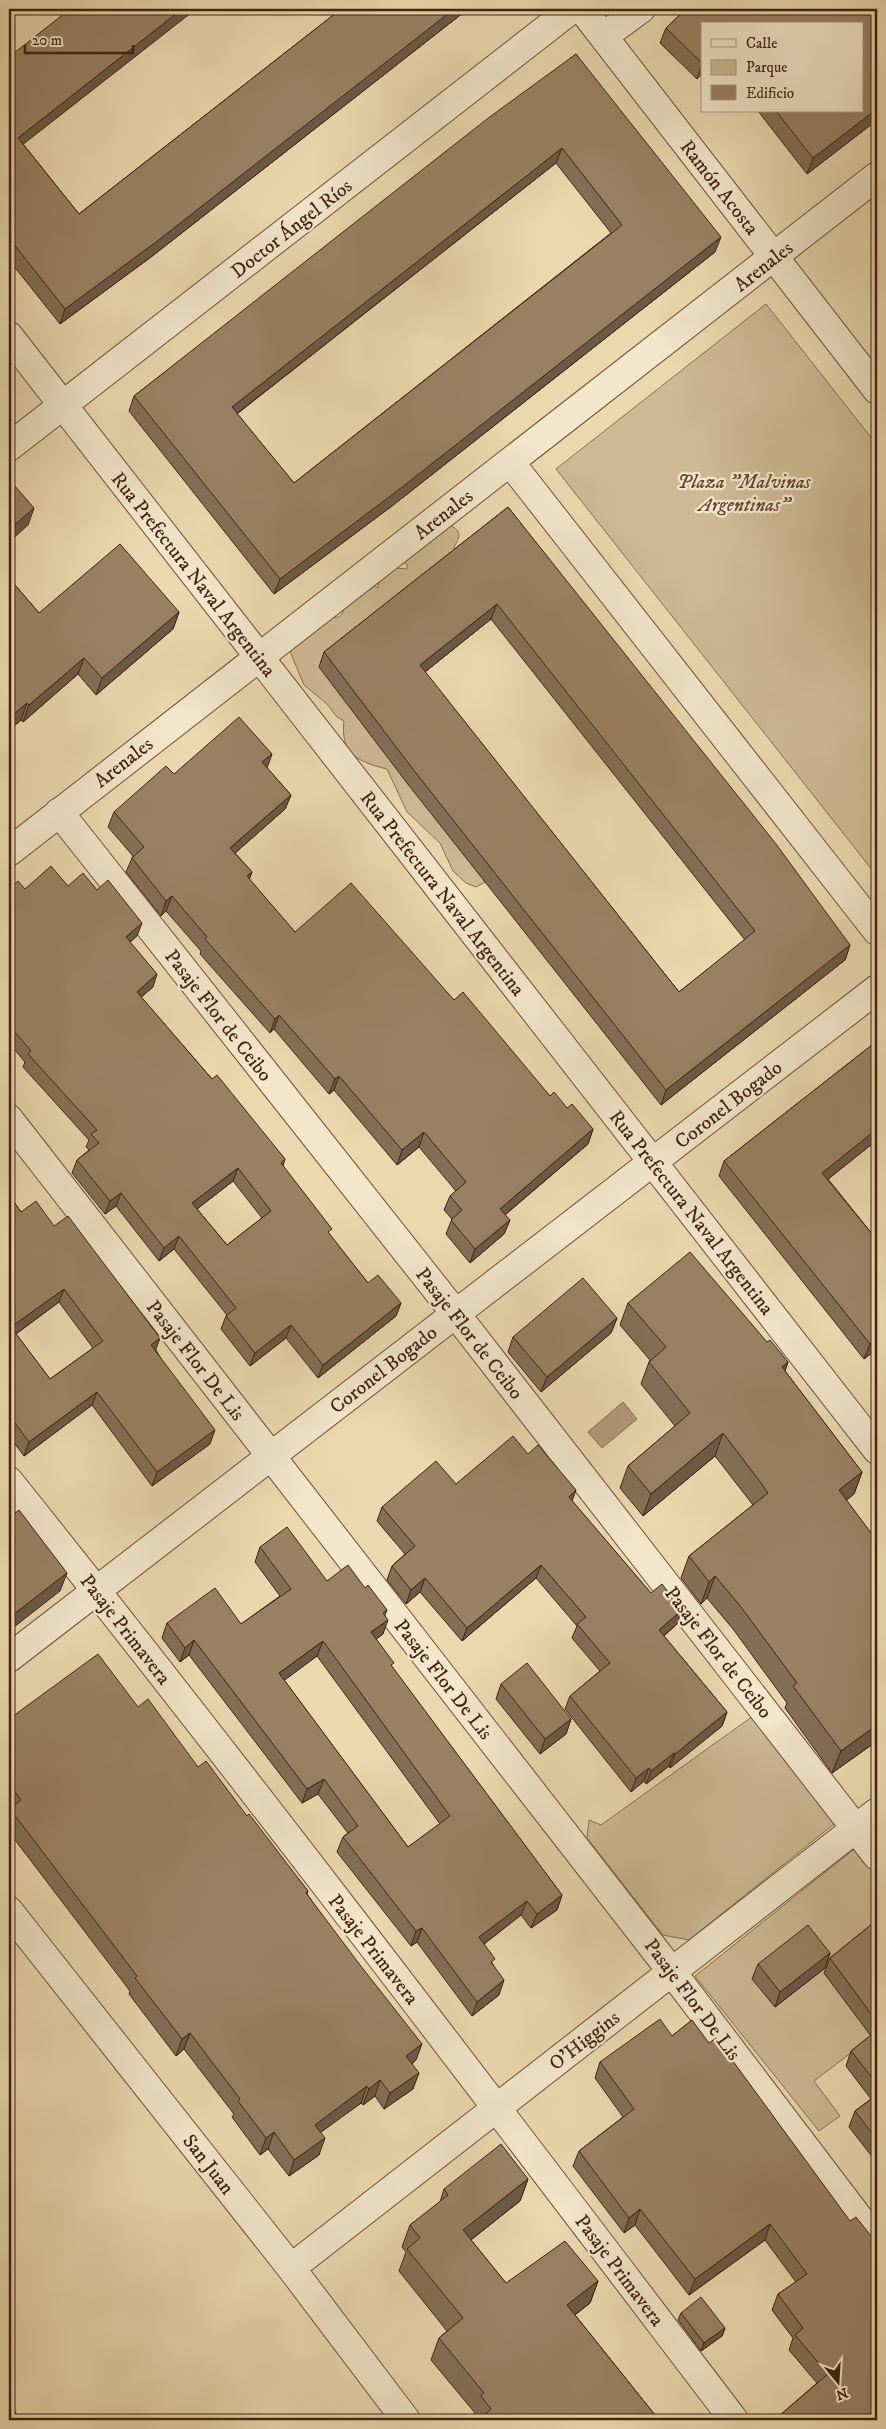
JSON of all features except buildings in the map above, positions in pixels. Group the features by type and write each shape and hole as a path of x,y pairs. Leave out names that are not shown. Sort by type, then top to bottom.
{"street":[{"name":"Doctor Ángel Ríos","path":"9,447 572,9"},
{"name":"Ramón Acosta","path":"582,9 877,390"},
{"path":"604,36 641,9"},
{"name":"Arenales","path":"9,852 877,176"},
{"name":"Rua Prefectura Naval Argentina","path":"9,336 653,1162 868,1418 877,1450"},
{"path":"510,462 877,930"},
{"name":"Pasaje Flor de Ceibo","path":"59,812 455,1312 867,1820 877,1856"},
{"name":"Coronel Bogado","path":"9,1658 455,1312 877,990"},
{"name":"Pasaje Flor De Lis","path":"9,1119 672,1972 877,2242"},
{"name":"Pasaje Primavera","path":"9,1481 496,2108 734,2420"},
{"name":"O'Higgins","path":"290,2268 867,1820"},
{"name":"San Juan","path":"9,1911 290,2268 406,2420"}],"green space":[{"name":"Plaza \"Malvinas Argentinas\"","path":"766,304 877,445 877,876 556,469"},
{"path":"444,524 454,527 458,532 459,535 454,547 456,550 397,623 489,880 476,887 466,883 453,871 440,843 407,812 387,769 360,760 348,749 345,742 344,721 337,717 327,704 304,685 289,649 327,618 339,617 346,603 373,584 378,588 379,580 396,568 407,569 407,565 403,560"},
{"path":"760,1711 844,1816 689,1940 663,1935 587,1838 589,1820 601,1825"},
{"path":"858,1846 877,1870 877,1930 872,2037 814,2081 840,2116 819,2131 695,1976"}],"shaded area":[{"path":"623,1402 637,1419 602,1448 588,1432"}]}
